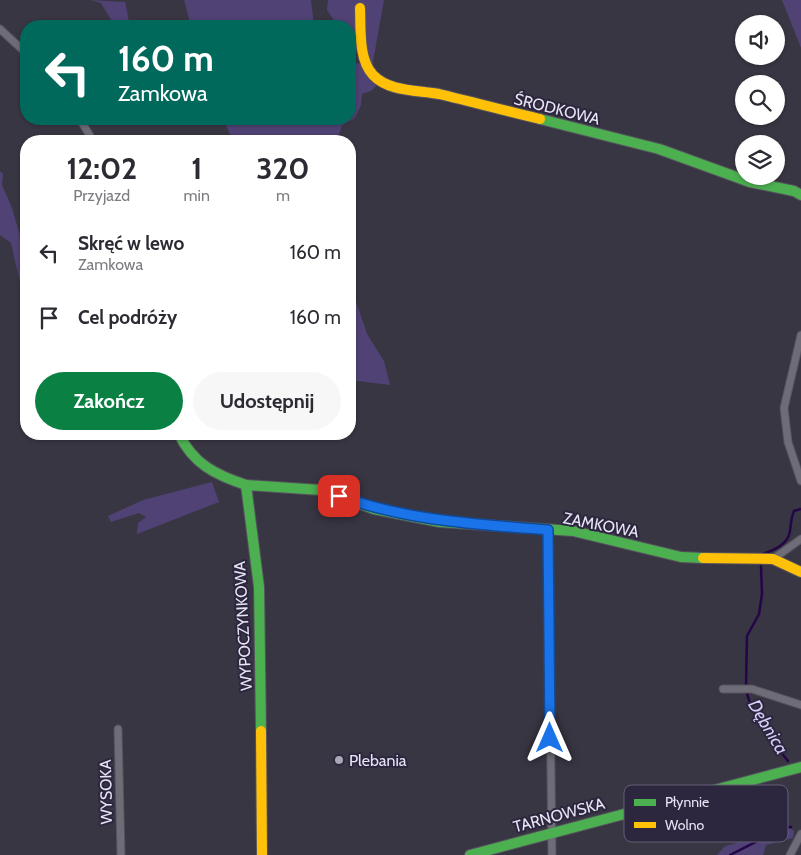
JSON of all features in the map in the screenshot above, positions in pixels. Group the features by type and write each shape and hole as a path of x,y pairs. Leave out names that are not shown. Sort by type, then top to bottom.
{"street":[{"name":"ŚRODKOWA","path":"360,8 361,39 365,59 372,76 386,86 400,90 437,94 659,149 750,182 794,191 801,195"},
{"path":"0,29 20,47"},
{"path":"801,335 784,408 788,442 801,481"},
{"path":"181,440 185,450 202,467 246,485"},
{"name":"ZAMKOWA","path":"246,485 321,490 374,509 440,522 573,531 681,557 773,559 801,572"},
{"name":"WYPOCZYNKOWA","path":"246,485 259,587 262,855"},
{"path":"548,530 550,833 552,855"},
{"path":"773,559 801,539"},
{"path":"723,689 752,689 801,704"},
{"name":"WYSOKA","path":"118,729 121,855"},
{"name":"TARNOWSKA","path":"733,785 801,767"},
{"name":"TARNOWSKA","path":"470,855 624,814"},
{"path":"790,855 801,834"}],"shaded area":[{"path":"91,0 125,2 129,20 111,20 101,3"},
{"path":"184,0 311,0 313,20 189,20"},
{"path":"328,0 384,0 371,73 380,82 371,91 362,94 361,105 356,116 356,63 367,65 363,38 356,36 356,20 334,20 327,10"},
{"path":"782,0 801,0 801,48"},
{"path":"226,125 344,125 338,135 230,134"},
{"path":"0,171 3,174 2,185 12,208 20,235 20,282 11,243 0,235"},
{"path":"356,301 367,334 384,361 390,385 356,381"},
{"path":"212,482 219,502 137,534 138,523 146,517 139,513 111,522 108,516 143,500"},
{"path":"788,827 794,831 793,838 788,839"},
{"path":"778,842 766,845 763,855 717,855 725,846 737,843"}],"waterway":[{"name":"Dębnica","path":"760,555 769,552 786,541 789,536 794,511 801,509"},
{"name":"Dębnica","path":"746,687 747,636 759,614 762,594 761,566"},
{"name":"Dębnica","path":"747,693 758,719 788,761"},
{"name":"Dębnica","path":"730,855 756,842"}],"traffic: fast":[{"path":"540,119 659,149 750,182 794,191 801,195"},
{"path":"183,440 198,461 215,472 246,485 259,587 261,731"},
{"path":"246,485 321,490 374,509 440,522 573,531 681,557 703,558"},
{"path":"733,785 801,767"},
{"path":"470,855 624,814"}],"traffic: slow":[{"path":"360,8 361,43 365,61 373,75 380,81 395,87 439,94 540,119"},
{"path":"703,558 773,559 801,572"},
{"path":"261,731 262,855"}],"place":[{"name":"Plebania","path":"339,760"}],"route":[{"path":"339,496 374,509 440,522 548,530 550,738"}]}
